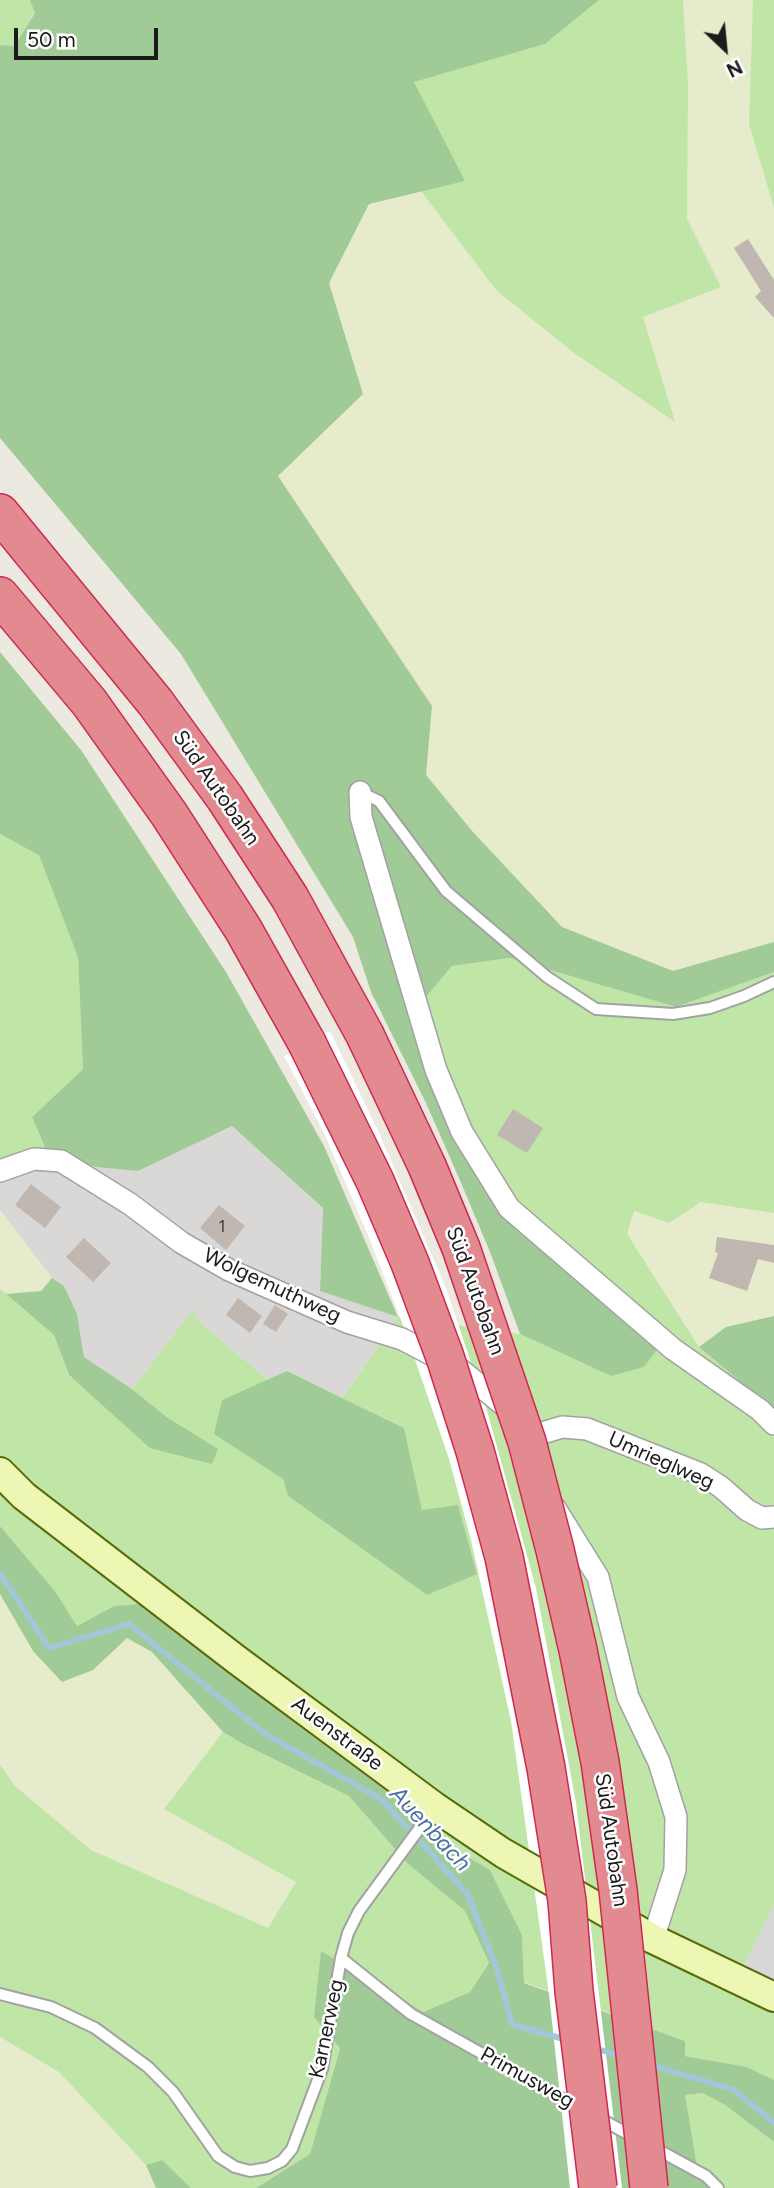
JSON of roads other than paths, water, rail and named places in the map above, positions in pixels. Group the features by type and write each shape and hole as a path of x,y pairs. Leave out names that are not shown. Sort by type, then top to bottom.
{"highway":[{"name":"Süd Autobahn","path":"0,513 155,702 225,798 290,898 365,1035 427,1166 461,1248 527,1442 578,1650 600,1762 618,1889 649,2188"},
{"path":"0,596 89,702 169,814 243,929 307,1043 375,1181 410,1263 449,1369 505,1556 546,1768 567,1901 574,1991 598,2188"}],"street":[{"path":"360,792 360,817 436,1070 462,1132 509,1208 673,1349 760,1410 774,1424"},
{"name":"Wolgemuthweg","path":"0,1171 34,1159 61,1161 130,1204 182,1243 229,1270 347,1322 402,1339 461,1370 539,1434"},
{"name":"Umrieglweg","path":"539,1434 562,1427 587,1429 701,1474 747,1510 762,1518 774,1517"},
{"path":"539,1434 534,1462 542,1488 598,1577 628,1697 659,1762 676,1817 675,1870 653,1938"},
{"name":"Auenstraße","path":"0,1472 24,1496 237,1660 435,1807 503,1853 653,1938 774,1997"}],"lane":[{"path":"360,792 379,801 446,891 547,977 596,1009 673,1014 710,1008 774,982"},
{"name":"Karnerweg","path":"0,1994 51,2007 95,2028 148,2067 173,2092 218,2156 235,2167 250,2171 268,2168 282,2161 292,2149 322,2069 341,1958 348,1933 359,1912 435,1807"},
{"name":"Primusweg","path":"341,1958 411,2014 706,2176 718,2188"}],"waterway":[{"name":"Auenbach","path":"0,1573 49,1648 129,1624 265,1734 381,1799 467,1893 496,1966 512,2024 567,2040"},
{"name":"Auenbach","path":"594,2048 624,2057"},
{"name":"Auenbach","path":"648,2064 734,2090 774,2123"}]}
